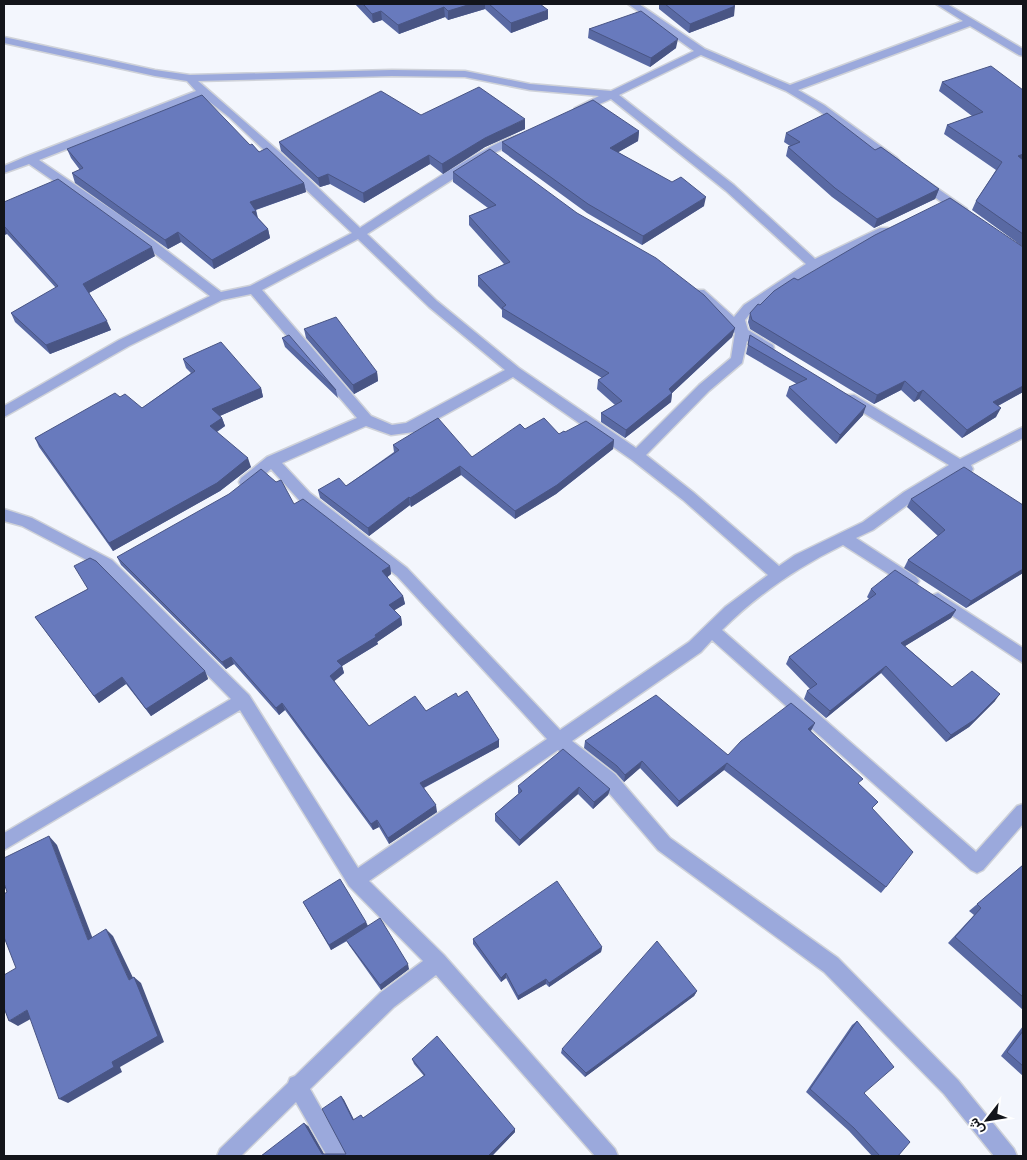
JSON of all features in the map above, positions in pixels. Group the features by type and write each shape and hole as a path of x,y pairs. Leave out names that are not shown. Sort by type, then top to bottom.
{"street":[{"path":"633,4 701,51 790,89 820,107 905,170 942,202 970,216"},
{"path":"942,4 1023,53"},
{"path":"790,89 972,22"},
{"path":"4,40 155,73 190,78 392,73 466,74 530,87 612,94 730,188 814,265"},
{"path":"569,115 701,51"},
{"path":"190,78 203,92 233,115 274,152 434,304 514,372 638,456 688,496 780,576"},
{"path":"4,170 203,92"},
{"path":"4,412 124,343 219,297 254,288 359,234 534,131"},
{"path":"29,159 120,221 219,297"},
{"path":"638,456 704,388 737,360 742,332 739,319 748,308 814,265 894,226"},
{"path":"688,284 742,332 776,352"},
{"path":"254,288 366,420 391,430 409,428 514,372"},
{"path":"834,388 975,475"},
{"path":"234,491 272,461 366,420"},
{"path":"355,880 696,646 730,612 800,559 845,539 868,526 909,496 960,465 1023,432"},
{"path":"272,461 305,497 402,572 558,740 609,780 664,844 831,965 951,1087 1008,1156"},
{"path":"4,515 27,522 107,564 243,700 355,880 437,962 608,1156"},
{"path":"845,539 1023,656"},
{"path":"107,564 124,555"},
{"path":"712,631 977,864 1023,812"},
{"path":"4,842 243,700"},
{"path":"227,1156 297,1085 387,1000 437,962"},
{"path":"297,1085 338,1156"}],"building":[{"path":"363,4 471,4 448,11 444,7 398,25 381,11 372,14"},
{"path":"489,4 540,4 548,10 511,23"},
{"path":"665,4 732,4 735,6 690,24"},
{"path":"641,11 678,39 651,58 589,29"},
{"path":"991,66 1023,90 1023,154 1018,156 1023,160 1023,234 976,201 1002,162 947,125 983,112 942,82"},
{"path":"479,87 525,119 485,138 442,164 429,155 363,193 328,174 318,178 279,142 381,91 421,115"},
{"path":"202,95 250,145 252,144 259,152 267,148 304,183 250,202 256,211 252,212 268,229 212,260 178,232 165,240 72,173 83,168 67,149"},
{"path":"593,100 639,131 610,148 672,182 681,177 706,197 643,236 588,204 502,142"},
{"path":"827,113 875,150 881,147 939,189 877,219 835,188 788,147 800,142 786,133"},
{"path":"490,149 577,213 656,258 704,295 735,328 669,389 672,393 626,430 601,413 622,401 598,380 609,373 502,308 506,305 478,276 510,262 469,216 496,205 453,172"},
{"path":"58,179 152,247 83,284 107,321 46,345 11,313 58,286 4,226 4,202"},
{"path":"950,198 1023,247 1023,386 993,402 1001,408 967,430 923,390 918,393 905,381 877,395 752,320 750,313 774,291 794,278 798,280 875,235"},
{"path":"336,317 377,372 353,385 304,329"},
{"path":"289,335 336,390 282,338"},
{"path":"750,335 866,406 840,435 789,387 807,379 748,345"},
{"path":"221,342 261,388 212,409 222,418 210,426 248,458 217,483 109,543 35,438 115,393 120,397 125,394 142,408 195,371 183,359"},
{"path":"438,418 472,457 520,424 525,429 544,418 559,434 586,421 614,440 557,485 515,511 460,466 409,497 368,528 318,490 339,478 346,486 399,450 393,445"},
{"path":"964,467 1023,505 1023,569 971,601 908,560 945,530 911,499"},
{"path":"261,469 276,482 281,480 294,504 303,499 390,566 382,571 403,596 389,605 401,617 375,635 376,637 337,661 342,666 330,676 369,726 415,696 426,711 456,693 458,697 467,691 499,740 420,783 436,805 388,838 377,820 371,824 282,703 276,708 231,657 222,662 117,557 229,494"},
{"path":"90,558 96,561 205,671 146,709 122,677 94,696 35,617 88,589 74,566"},
{"path":"895,570 956,610 901,643 952,687 972,671 1000,694 974,720 951,735 886,666 830,711 807,691 817,684 789,657 876,594 871,589"},
{"path":"656,695 728,755 741,741 791,703 815,723 808,729 863,779 858,783 878,802 872,808 913,852 886,887 727,763 679,801 642,761 625,775 617,766 585,741"},
{"path":"563,749 610,789 594,802 579,787 520,840 495,814 522,791 518,786"},
{"path":"49,836 88,940 106,929 129,980 134,977 158,1036 112,1062 114,1067 59,1099 27,1010 9,1021 4,1008 4,975 16,968 4,937 4,894 7,892 4,883 4,858"},
{"path":"1023,865 1023,997 955,937 981,908 977,904"},
{"path":"340,879 366,922 329,945 303,902"},
{"path":"557,881 602,947 549,983 546,979 518,996 506,973 501,978 473,939"},
{"path":"380,918 408,964 380,985 346,940"},
{"path":"657,941 697,991 586,1073 562,1049"},
{"path":"857,1021 894,1067 864,1093 910,1142 898,1156 880,1156 854,1128 810,1089"},
{"path":"1023,1031 1023,1066 1007,1052"},
{"path":"437,1036 515,1129 488,1156 261,1156 304,1123 322,1154 346,1154 322,1109 341,1096 353,1120 361,1115 363,1118 425,1075 412,1059"}]}
